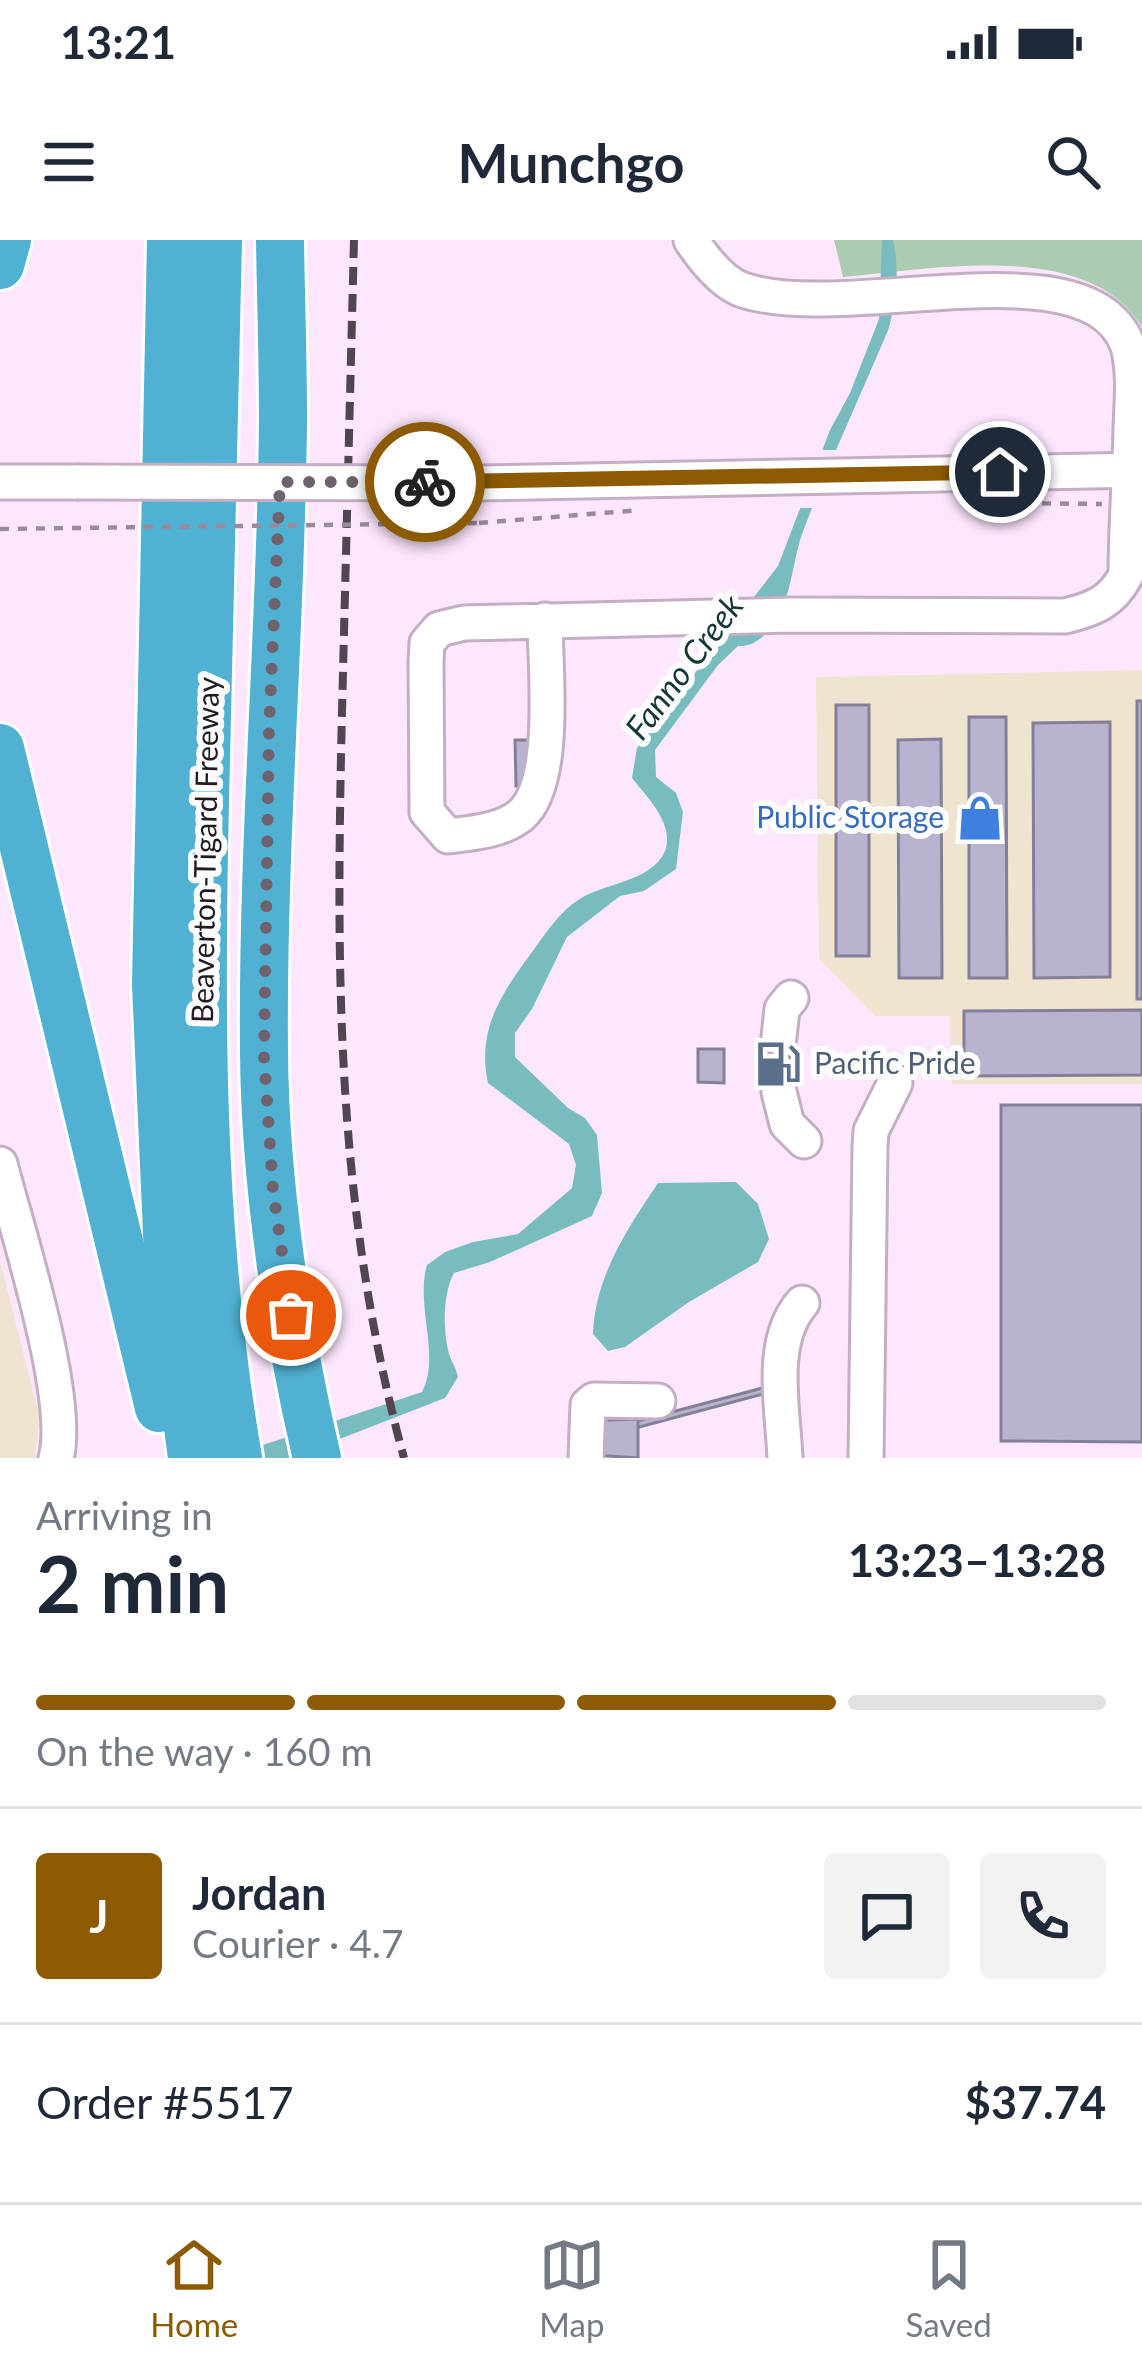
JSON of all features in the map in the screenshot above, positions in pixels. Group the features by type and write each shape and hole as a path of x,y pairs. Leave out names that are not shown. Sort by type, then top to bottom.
{"highway":[{"path":"0,266 7,240"},
{"name":"Beaverton-Tigard Freeway","path":"171,240 156,984 169,1278 190,1401 192,1458"},
{"name":"Beaverton-Tigard Freeway","path":"190,1401 214,1300 202,938 218,240"},
{"path":"280,240 279,504 264,1056 273,1190 317,1458"},
{"path":"0,748 190,1401 177,1458"},
{"name":"Beaverton-Tigard Freeway","path":"190,1401 238,1458"}],"street":[{"path":"555,620 536,798 519,818 492,829 448,836 428,812 428,643 439,629 464,623 555,620 790,615 1066,616 1095,608 1117,594 1126,575 1133,482 1133,376 1119,322 1102,300 1079,283 1019,269 833,296 783,298 738,289 704,260 691,240"},
{"path":"0,482 76,482 279,504 482,482 895,474 1133,482"},
{"path":"779,1037 782,1009 791,998"},
{"path":"866,1458 871,1131 895,1083"},
{"path":"779,1091 787,1124 804,1141"},
{"path":"0,1165 56,1390 62,1426 56,1458"},
{"path":"784,1458 784,1331 802,1304"},
{"path":"586,1458 588,1405 594,1400 658,1401"}],"path":[{"path":"994,503 1133,482"},
{"path":"0,529 72,528 279,504 479,523 652,509"}],"shaded area":[{"path":"834,240 1142,240 1142,327 1118,300 1087,281 1050,271 967,266 843,277"},
{"path":"882,240 893,240 896,263 889,328 802,534 780,614 764,636 738,646 718,665 655,750 656,777 676,793 683,812 676,869 644,891 620,896 567,937 515,1033 515,1057 568,1108 585,1118 597,1135 602,1193 592,1216 454,1273 445,1321 448,1350 458,1377 445,1398 291,1458 184,1458 263,1445 422,1392 429,1362 424,1297 427,1265 473,1242 518,1234 572,1188 576,1165 569,1144 488,1083 489,1027 513,979 565,910 588,894 649,869 665,851 663,821 632,778 637,748 778,566 879,319"},
{"name":"Public Storage","path":"1142,670 1142,1084 952,1084 950,1016 875,1016 819,959 816,677"},
{"path":"736,1182 758,1204 769,1239 758,1262 625,1347 608,1351 593,1334 600,1293 624,1236 658,1183"},
{"path":"0,1261 40,1419 35,1458 0,1458"}],"pier":[{"path":"817,450 844,450 820,508 793,508"}],"building":[{"path":"1137,701 1142,701 1142,999 1137,999"},
{"path":"836,705 869,705 869,956 836,956"},
{"path":"969,717 1006,717 1007,978 969,978"},
{"path":"1110,722 1110,977 1034,978 1033,723"},
{"path":"941,739 942,978 899,978 898,740"},
{"path":"515,740 532,740 532,786 516,786"},
{"path":"1142,1010 1142,1075 964,1076 964,1011"},
{"name":"Pacific Pride","path":"765,1037 791,1037 791,1092 765,1092"},
{"path":"698,1049 724,1049 724,1083 698,1082"},
{"path":"1001,1105 1142,1105 1142,1442 1001,1441"},
{"path":"789,1381 789,1387 602,1437 600,1431"},
{"path":"593,1413 609,1413 609,1420 638,1419 638,1458 594,1455"}],"tunnel":[{"path":"779,1037 779,1092"}],"railway":[{"path":"354,240 340,807 341,995 352,1179 364,1271 404,1458"}],"way so far":[{"path":"291,1315 273,1190 264,1056 269,728 280,482 425,482"}],"place":[{"name":"Public Storage","path":"980,818"},
{"name":"Pacific Pride","path":"778,1064"}],"route":[{"path":"425,482 1000,472"}],"water label":[{"name":"Fanno Creek","path":"684,667"}]}
